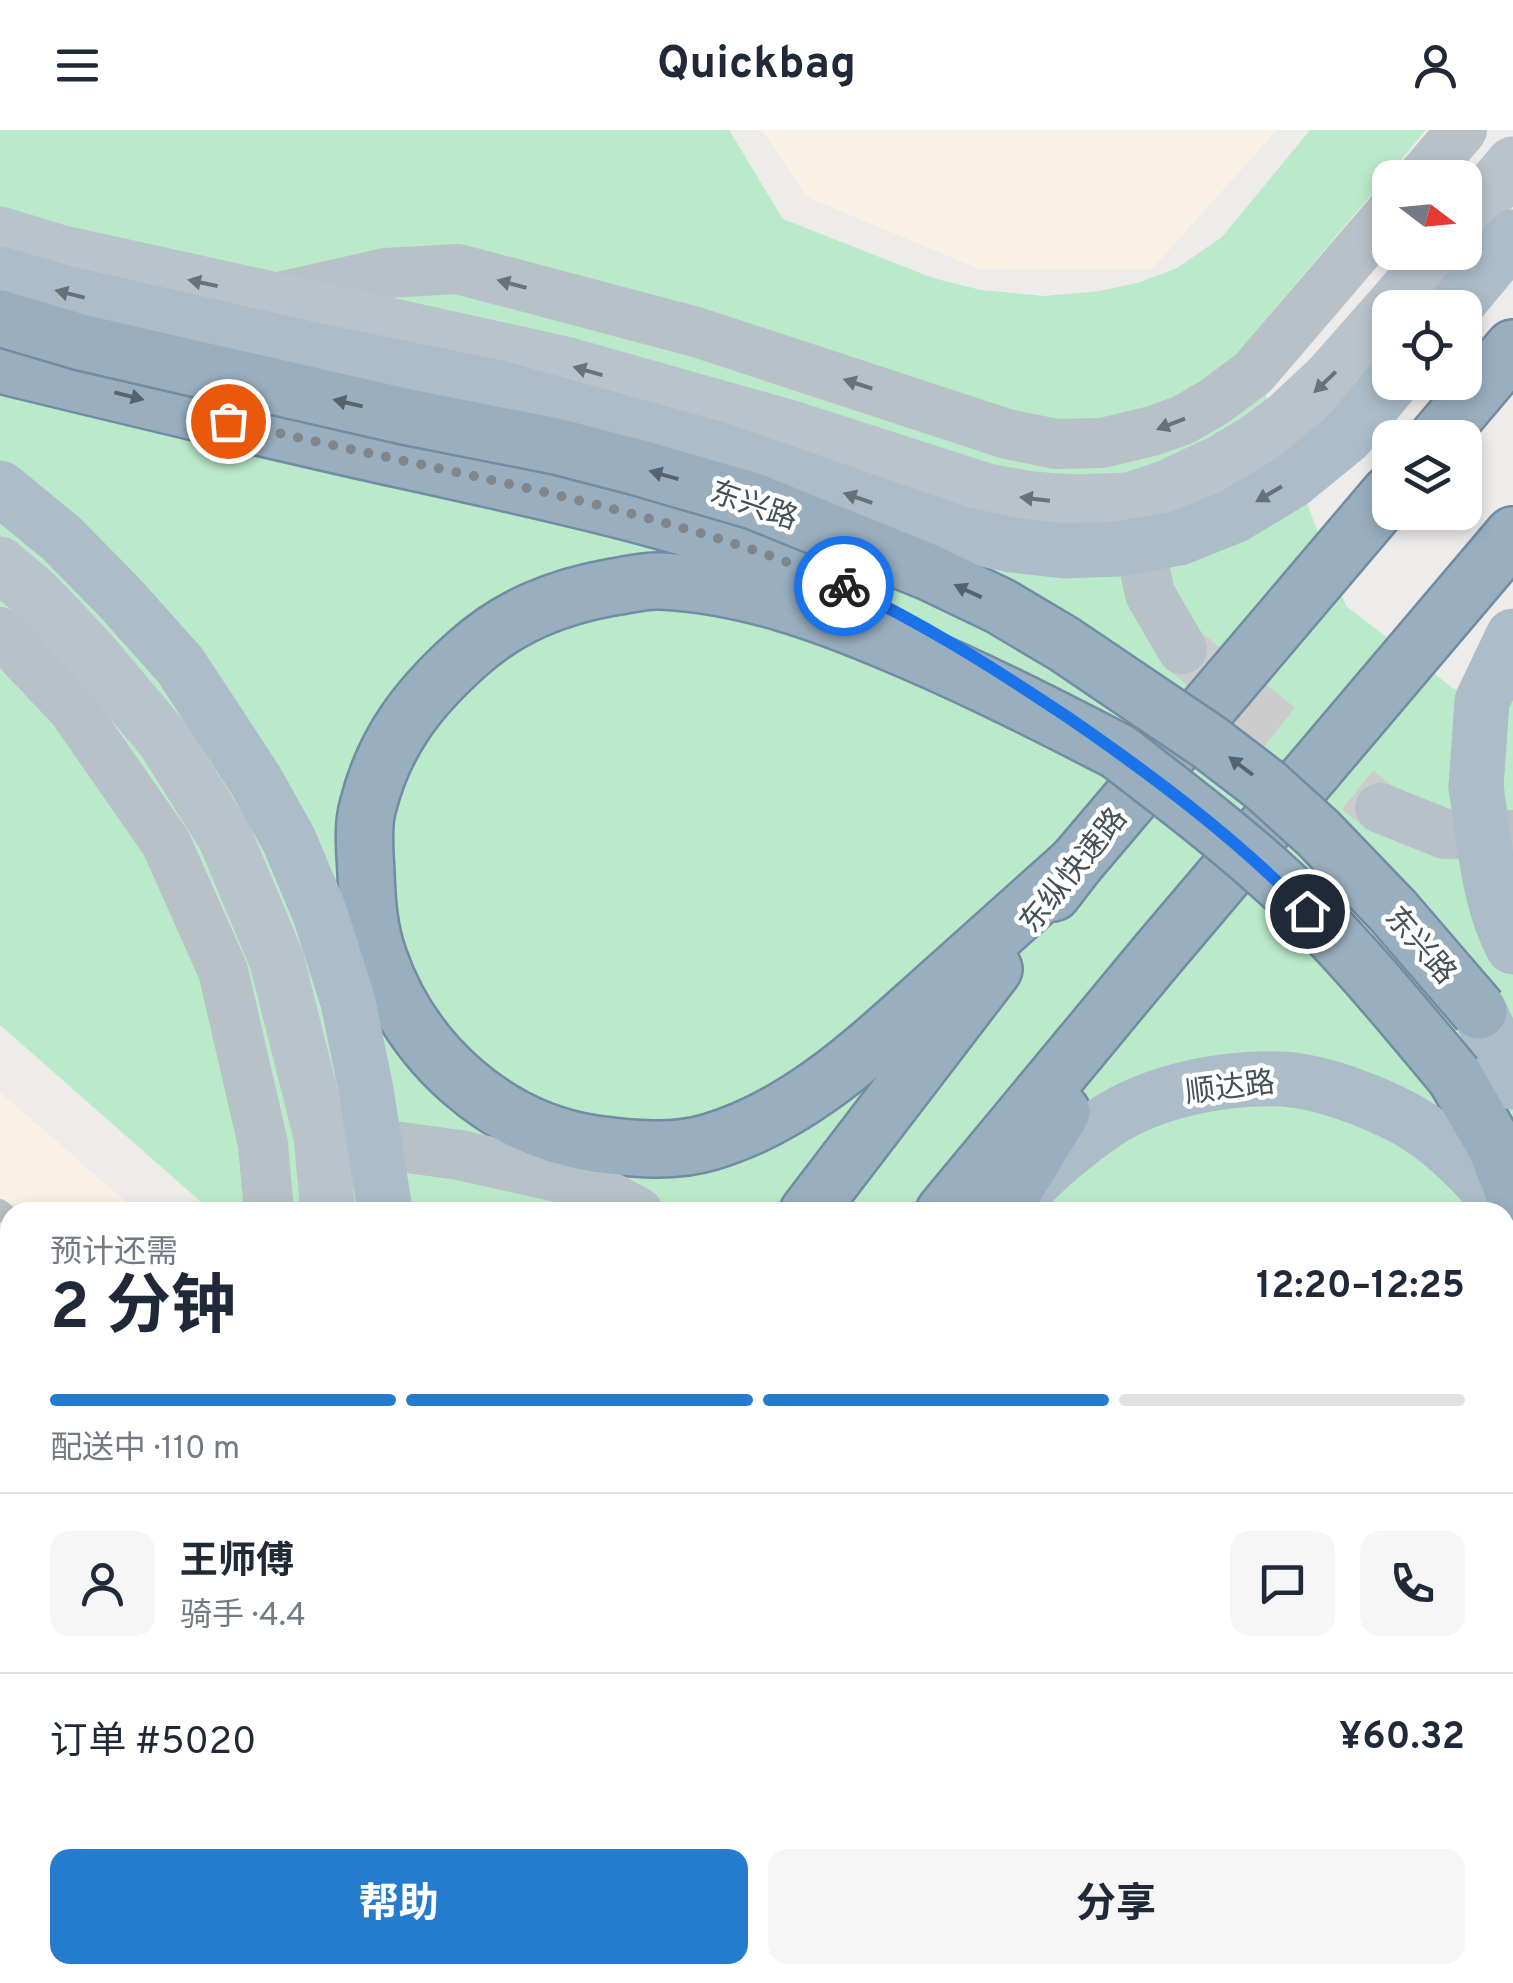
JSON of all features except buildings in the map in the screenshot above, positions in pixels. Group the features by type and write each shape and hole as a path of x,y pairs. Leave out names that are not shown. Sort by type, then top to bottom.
{"highway":[{"name":"东兴路","path":"0,318 81,342 637,467 754,501 947,580 1064,644 1209,742 1265,785 1393,911 1479,1012"},
{"path":"1452,420 1513,348"},
{"name":"东兴路","path":"0,364 684,528 826,577 893,609 1118,752 1280,884 1361,966 1455,1077 1495,1146 1513,1192"},
{"name":"东纵快速路","path":"816,1202 1076,863 1372,514"},
{"path":"952,1202 1513,535"},
{"path":"1076,863 841,1071 803,1099 753,1127 705,1144 663,1149 618,1147 572,1140 530,1126 488,1102 457,1078 430,1049 396,999 378,957 368,909 366,811 382,762 407,716 438,680 476,646 505,624 575,594 656,580 712,586 781,601 830,617 988,685 1118,752"},
{"path":"1008,1202 1157,955"}],"main road":[{"path":"1482,201 1513,164"},
{"path":"0,234 59,252 564,364 788,427 988,491 1074,502 1130,500 1168,487 1254,442 1286,419 1330,378 1372,330"},
{"path":"1469,290 1513,237"},
{"path":"1407,290 1423,270"},
{"path":"0,274 65,293 318,351 499,388 717,450 962,534 1064,551 1118,549 1179,538 1234,516 1292,481 1347,436 1377,400"},
{"path":"0,488 61,538 180,665 256,780 289,840 320,914 348,1002 383,1202"},
{"path":"0,564 36,595 90,652 164,740 225,837 277,961 322,1136 327,1202"},
{"path":"1513,636 1482,701 1476,787 1488,872 1513,947"},
{"path":"1479,1012 1513,1058"},
{"path":"1479,1012 1513,1082"},
{"name":"顺达路","path":"1012,1202 1068,1150 1108,1121 1154,1098 1225,1083 1285,1079 1336,1090 1408,1120 1445,1147 1500,1202"}],"street":[{"path":"1436,160 1462,130"},
{"path":"275,298 386,273 458,269 696,332 1007,434 1056,444 1102,443 1183,420 1253,372 1372,234"},
{"path":"1130,500 1150,594 1182,649"},
{"path":"0,632 72,708 166,843 224,971 263,1144 268,1202"},
{"path":"1380,808 1445,834 1513,835"},
{"path":"322,1136 459,1155 571,1180 619,1202"}],"shaded area":[{"path":"762,130 1277,130 1151,270 979,269 807,197"},
{"path":"0,1092 126,1202 0,1202"}],"green space":[{"path":"0,130 729,130 783,219 933,278 981,290 1044,296 1100,291 1177,268 1222,237 1310,130 1426,130 1401,160 1372,160 1372,194 1246,343 1346,606 1454,689 1513,687 1513,1202 200,1201 0,1025"}],"tunnel":[{"path":"1182,649 1380,808"}],"way so far":[{"path":"228,421 684,528 844,586"}],"route":[{"path":"844,586 961,648 1118,752 1200,815 1307,911"}]}
